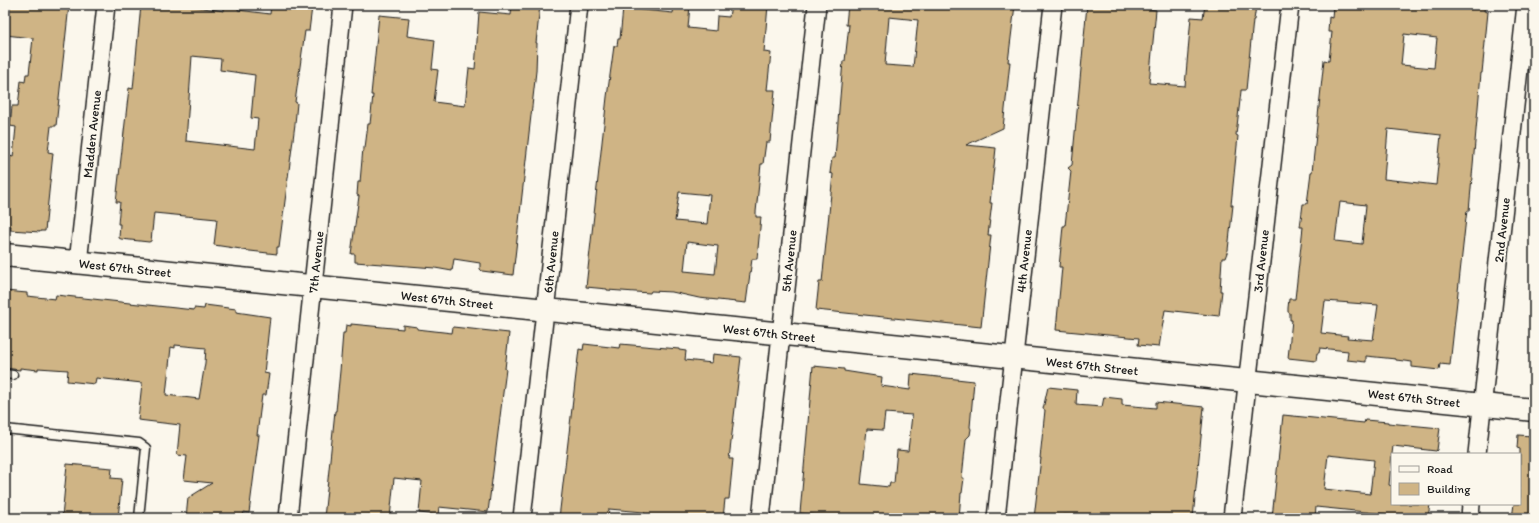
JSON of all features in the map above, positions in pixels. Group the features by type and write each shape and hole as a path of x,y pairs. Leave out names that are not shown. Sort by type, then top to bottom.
{"street":[{"name":"Madden Avenue","path":"78,263 106,5"},
{"name":"7th Avenue","path":"288,518 343,5"},
{"name":"6th Avenue","path":"522,518 580,5"},
{"name":"5th Avenue","path":"761,518 817,5"},
{"name":"4th Avenue","path":"996,518 1053,5"},
{"name":"3rd Avenue","path":"1232,518 1290,5"},
{"name":"2nd Avenue","path":"1477,453 1526,5"},
{"name":"West 67th Street","path":"5,255 1534,410"},
{"path":"1470,518 1471,505"}],"lane":[{"path":"5,429 140,443 146,448 139,518"}],"building":[{"path":"5,5 69,5 56,126 51,126 48,152 53,153 45,231 40,232 10,230 11,226 5,226 10,156 13,157 16,127 10,126 12,106 18,106 21,81 25,82 26,74 29,74 33,38 5,35"},
{"path":"141,5 190,5 224,11 224,5 239,5 238,10 270,14 271,5 312,7 309,31 305,31 295,102 297,103 295,124 277,254 214,245 217,219 154,213 151,241 119,238 120,224 118,224 120,202 116,202 129,88 133,89","holes":["192,56 221,59 220,70 255,75 251,118 258,119 255,149 186,141"]},
{"path":"512,5 540,5 536,43 536,71 513,275 482,271 480,269 480,263 454,259 452,271 435,268 355,262 355,254 351,254 359,196 357,195 358,182 360,182 363,148 365,148 368,124 370,124 373,95 371,95 379,15 409,18 407,36 435,40 432,69 438,70 434,102 465,106 469,68 475,69 479,12 511,15"},
{"path":"674,5 690,5 688,28 716,31 717,16 729,17 731,5 768,5 764,52 771,53 767,90 775,90 770,142 766,142 763,164 761,164 756,212 756,217 761,217 757,259 752,259 746,303 699,298 672,292 651,291 650,293 586,287 607,97 614,46 617,46 618,39 620,39 623,8 673,13","holes":["679,192 710,195 707,224 675,221","687,242 718,246 715,274 684,271"]},
{"path":"848,5 929,5 977,9 977,5 1015,5 1008,62 1010,62 1003,128 966,145 996,148 988,235 991,235 981,327 816,310 819,282 822,282 833,174 830,173 832,158 835,158 843,61 845,61 849,25 846,25","holes":["889,17 918,20 913,67 885,65"]},
{"path":"1087,5 1120,5 1156,10 1149,83 1185,86 1191,17 1203,18 1205,5 1256,6 1253,20 1246,90 1241,90 1231,205 1233,205 1228,250 1225,258 1222,258 1220,291 1222,291 1219,316 1165,310 1159,347 1138,345 1139,338 1056,330 1062,267 1059,267 1071,171 1068,168 1072,165"},
{"path":"1333,5 1485,5 1484,11 1488,12 1469,211 1467,211 1466,218 1450,365 1440,364 1439,370 1412,367 1412,362 1396,359 1366,356 1366,362 1347,360 1348,351 1320,348 1319,353 1317,353 1316,361 1288,358 1292,320 1290,320 1290,313 1288,312 1289,299 1295,299 1303,227 1300,227 1303,204 1307,204 1312,172 1324,60 1329,61 1332,32 1328,32 1329,17 1332,18","holes":["1404,34 1437,38 1434,68 1401,65","1388,129 1441,135 1436,185 1384,179","1340,202 1366,205 1362,244 1335,241","1325,301 1378,305 1373,340 1347,338 1348,336 1321,333"]},
{"path":"5,291 27,293 27,296 55,299 56,295 194,310 194,308 204,309 205,305 236,309 236,312 270,317 264,373 269,374 266,395 262,395 257,435 259,435 249,513 244,512 243,518 186,518 188,498 212,483 184,480 187,456 177,455 180,425 138,420 142,383 96,378 95,384 67,381 68,370 38,368 38,370 20,368 20,370 5,368","holes":["175,345 206,348 199,399 166,395 171,347 175,348"]},
{"path":"351,324 403,329 403,325 417,327 417,329 452,333 453,327 509,333 506,369 488,512 439,507 438,515 419,513 422,481 394,478 390,518 324,518 343,333 345,333 346,325 351,326"},
{"path":"584,344 619,348 620,344 679,349 686,351 685,360 712,363 713,354 741,357 729,459 733,459 729,499 725,499 723,518 643,518 644,512 609,509 608,518 559,518 579,349 583,350"},
{"path":"813,366 844,369 844,371 882,377 881,386 910,390 911,374 974,381 971,429 970,435 966,439 962,478 964,478 959,518 846,518 800,513","holes":["885,413 912,415 908,451 897,450 894,483 890,483 889,487 861,484 867,429 883,430"]},
{"path":"1048,387 1077,390 1076,405 1102,407 1104,397 1122,399 1122,405 1156,408 1156,402 1204,407 1193,518 1152,515 1152,518 1105,518 1064,515 1063,518 1034,518 1045,410 1043,409"},
{"path":"1283,415 1364,423 1365,420 1440,428 1436,451 1393,446 1392,453 1391,453 1389,485 1391,486 1391,505 1430,505 1428,518 1385,518 1385,514 1316,507 1315,518 1272,518","holes":["1328,455 1374,460 1370,494 1324,489"]},
{"path":"1518,435 1532,436 1532,440 1534,441 1534,518 1512,518 1514,505 1521,505 1521,453 1520,449 1517,448"},
{"path":"67,464 112,468 111,478 122,479 118,518 62,518"}]}
